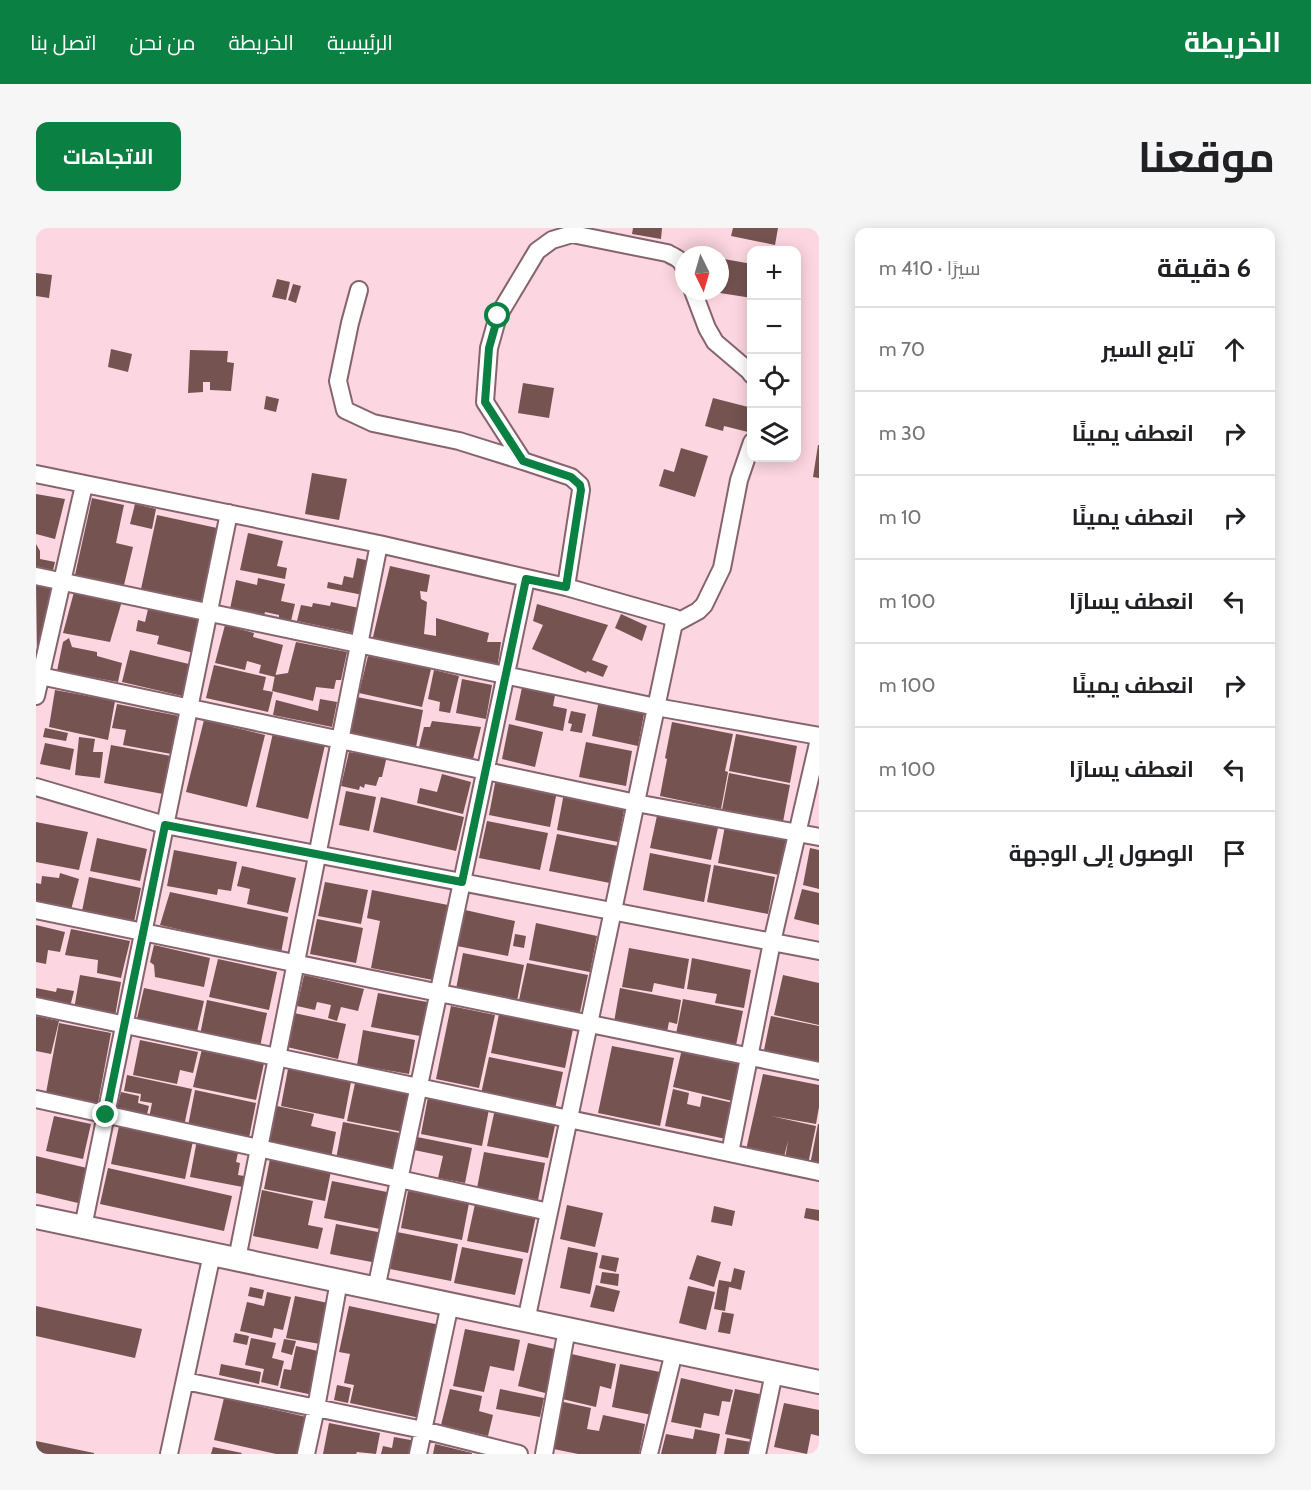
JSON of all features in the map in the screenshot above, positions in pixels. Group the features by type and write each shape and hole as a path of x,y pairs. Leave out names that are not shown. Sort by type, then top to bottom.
{"street":[{"path":"523,461 485,402 486,378 489,348 498,316 537,251 552,240 572,234 668,253 675,256"},
{"path":"359,290 338,381 345,410 373,423 459,441 571,477 580,485 581,490 566,587"},
{"path":"696,300 715,342 747,369"},
{"path":"674,624 698,611 704,605 722,568 739,480 747,457"},
{"path":"36,474 84,486 379,544 566,587 675,618 526,1321"},
{"path":"36,696 38,676 84,486"},
{"path":"83,1227 229,513"},
{"path":"237,1259 379,544"},
{"path":"36,576 656,707 819,737 772,942 730,1153"},
{"path":"376,1289 526,579"},
{"path":"38,676 636,803 819,837"},
{"path":"36,787 165,825 819,951"},
{"path":"36,910 819,1071"},
{"path":"36,1006 819,1172"},
{"path":"36,1099 549,1212"},
{"path":"36,1217 819,1382"},
{"path":"169,1454 212,1254"},
{"path":"306,1454 339,1281"},
{"path":"418,1454 450,1304"},
{"path":"544,1454 567,1329"},
{"path":"649,1454 674,1352"},
{"path":"757,1454 774,1373"},
{"path":"185,1381 423,1430 519,1454"}],"building":[{"path":"633,228 662,228 661,239 632,234"},
{"path":"733,228 778,228 775,245 731,236"},
{"path":"729,260 747,263 747,297 729,294"},
{"path":"36,273 52,275 49,298 36,296"},
{"path":"277,279 290,282 286,300 272,297"},
{"path":"293,284 301,286 296,303 288,300"},
{"path":"111,349 132,354 128,372 108,367"},
{"path":"190,350 228,351 227,362 234,363 231,391 210,390 210,382 203,382 203,392 188,393"},
{"path":"523,383 554,388 549,418 518,413"},
{"path":"266,396 279,399 276,412 264,409"},
{"path":"713,398 747,407 747,432 724,426 723,431 705,426"},
{"path":"819,445 819,478 813,477"},
{"path":"681,448 708,456 695,497 659,486 664,469 674,472"},
{"path":"312,473 347,479 339,520 305,514"},
{"path":"36,494 65,499 55,539 36,534"},
{"path":"92,498 124,505 116,543 133,547 124,585 75,575"},
{"path":"135,504 156,509 152,529 130,524"},
{"path":"157,515 217,528 201,602 141,589"},
{"path":"248,533 283,541 277,566 287,568 285,579 240,570"},
{"path":"36,544 40,551 40,559 55,562 52,574 36,571"},
{"path":"357,558 370,561 363,595 327,588 328,582 342,585 344,576 353,578"},
{"path":"390,566 430,575 427,592 420,591 421,599 427,602 424,634 436,636 436,618 489,633 487,642 501,642 497,670 372,641"},
{"path":"258,578 285,584 281,601 295,604 291,621 265,612 264,616 230,609 236,580 257,585"},
{"path":"36,583 57,589 42,649 38,648 37,652"},
{"path":"74,592 122,601 110,642 63,633"},
{"path":"331,602 359,608 354,633 297,621 301,605 312,607 313,603 330,606"},
{"path":"537,604 608,625 592,660 608,666 603,677 587,671 586,673 532,649 543,625 533,621"},
{"path":"149,605 207,619 198,654 157,644 159,636 136,631 138,620 145,622"},
{"path":"621,614 647,626 642,641 615,628"},
{"path":"225,625 254,633 253,637 283,645 275,677 259,673 261,665 247,661 245,670 215,663"},
{"path":"69,638 72,647 97,652 97,656 122,663 118,682 57,671 63,642"},
{"path":"296,642 347,652 341,680 336,680 334,689 316,687 313,701 272,691 275,675 288,673"},
{"path":"130,650 189,664 182,696 122,682"},
{"path":"368,656 431,669 422,707 359,693"},
{"path":"214,665 266,677 263,690 273,692 268,712 206,698"},
{"path":"434,670 459,676 450,713 439,711 440,702 428,699"},
{"path":"462,679 492,685 486,719 456,713"},
{"path":"523,683 556,690 553,706 567,709 563,731 515,720"},
{"path":"55,690 115,701 108,740 49,727"},
{"path":"357,697 423,710 416,747 350,734"},
{"path":"320,699 337,702 332,727 273,715 276,700 318,711"},
{"path":"599,700 645,709 638,746 592,736"},
{"path":"117,704 179,716 171,754 123,745 126,730 112,728"},
{"path":"571,711 586,714 582,733 570,731 572,724 568,723"},
{"path":"204,720 265,735 247,807 186,792"},
{"path":"432,721 481,727 473,759 419,747 424,727 430,727"},
{"path":"672,722 733,734 725,771 728,772 721,809 660,796"},
{"path":"509,724 543,732 535,767 502,759"},
{"path":"45,728 68,733 66,741 43,737"},
{"path":"273,733 325,745 308,819 256,807"},
{"path":"736,734 797,746 790,783 729,771"},
{"path":"79,737 95,739 93,752 103,752 100,778 75,775"},
{"path":"586,742 632,751 626,786 579,777"},
{"path":"45,743 74,749 70,770 40,764"},
{"path":"111,745 171,756 163,794 104,783"},
{"path":"355,748 387,756 382,777 379,777 376,786 365,784 364,788 360,786 359,790 341,786 349,752 354,753"},
{"path":"729,773 790,785 783,822 722,810"},
{"path":"442,774 471,782 463,814 417,803 420,788 437,792"},
{"path":"496,778 557,791 550,827 489,815"},
{"path":"346,791 376,797 369,831 339,825"},
{"path":"564,793 625,805 618,842 557,830"},
{"path":"381,797 464,817 456,851 373,832"},
{"path":"658,811 719,823 711,860 650,848"},
{"path":"487,821 548,833 540,870 479,858"},
{"path":"36,822 88,832 79,870 36,862"},
{"path":"725,826 786,838 779,875 718,863"},
{"path":"557,834 618,846 610,883 549,871"},
{"path":"97,838 147,849 140,881 90,871"},
{"path":"810,848 819,850 819,889 803,885"},
{"path":"174,850 237,862 231,891 218,889 217,895 167,886"},
{"path":"650,853 711,865 704,902 643,890"},
{"path":"714,865 775,877 768,914 707,902"},
{"path":"242,866 296,878 288,913 247,904 250,889 237,886"},
{"path":"60,873 79,879 71,910 36,901 36,883 41,884 42,876 59,878"},
{"path":"89,877 141,888 134,922 82,911"},
{"path":"325,882 368,890 361,924 318,916"},
{"path":"802,889 819,893 819,925 794,919"},
{"path":"372,890 448,905 433,980 371,968 380,921 367,918"},
{"path":"170,892 288,917 281,953 160,925"},
{"path":"465,910 515,921 508,956 457,946"},
{"path":"317,919 363,928 356,963 310,954"},
{"path":"536,923 597,936 590,972 529,960"},
{"path":"36,925 65,932 60,952 48,950 46,964 36,962"},
{"path":"71,929 130,941 121,978 97,973 98,960 65,955"},
{"path":"515,934 526,936 524,948 513,946"},
{"path":"154,945 210,958 204,987 155,977 154,965 150,962"},
{"path":"629,948 689,959 684,989 654,983 652,992 622,987"},
{"path":"463,953 524,965 517,1001 456,989"},
{"path":"692,958 751,970 744,1008 715,1003 717,994 687,989"},
{"path":"218,959 277,972 269,1010 209,997"},
{"path":"527,963 588,975 580,1012 519,1000"},
{"path":"80,975 121,982 115,1016 74,1009"},
{"path":"304,975 364,989 358,1011 341,1007 337,1021 328,1018 331,1005 317,1002 315,1010 297,1006"},
{"path":"783,975 819,983 819,1025 774,1015"},
{"path":"36,988 56,992 57,988 74,991 70,1007 36,1000"},
{"path":"144,988 204,1001 196,1036 136,1023"},
{"path":"620,988 681,1000 677,1024 669,1022 667,1032 614,1022"},
{"path":"378,993 427,1002 420,1036 371,1027"},
{"path":"683,999 743,1011 736,1045 676,1034"},
{"path":"207,1000 267,1013 260,1047 200,1035"},
{"path":"451,1006 495,1015 479,1088 436,1079"},
{"path":"294,1013 346,1024 338,1059 287,1047"},
{"path":"499,1014 573,1029 565,1068 491,1053"},
{"path":"36,1016 59,1021 51,1054 36,1051"},
{"path":"771,1016 819,1026 819,1067 763,1055"},
{"path":"59,1023 111,1033 98,1103 46,1093"},
{"path":"363,1030 415,1040 409,1074 357,1065"},
{"path":"140,1040 198,1052 193,1073 180,1070 177,1084 133,1075"},
{"path":"612,1046 674,1058 660,1126 598,1113"},
{"path":"202,1049 264,1063 256,1100 193,1087"},
{"path":"682,1049 741,1063 732,1101 673,1087"},
{"path":"489,1057 563,1072 555,1109 481,1094"},
{"path":"288,1069 351,1082 344,1119 281,1106"},
{"path":"763,1074 819,1085 816,1124 771,1116 816,1126 808,1164 785,1159 788,1141 784,1157 746,1150"},
{"path":"127,1075 192,1089 184,1126 149,1118 152,1103 140,1101 141,1094 124,1091"},
{"path":"355,1083 410,1094 403,1132 347,1121"},
{"path":"673,1089 689,1093 687,1104 700,1107 702,1096 738,1104 726,1139 665,1126"},
{"path":"195,1090 256,1103 249,1138 188,1126"},
{"path":"121,1092 139,1096 138,1103 149,1106 146,1118 116,1111"},
{"path":"428,1097 489,1109 482,1146 421,1134"},
{"path":"277,1106 314,1114 311,1126 336,1132 331,1158 269,1145"},
{"path":"495,1109 556,1121 548,1158 487,1146"},
{"path":"54,1116 91,1124 83,1159 46,1151"},
{"path":"343,1122 405,1134 398,1171 336,1159"},
{"path":"819,1124 819,1167 810,1165"},
{"path":"119,1126 193,1141 185,1179 111,1164"},
{"path":"417,1137 472,1148 465,1183 438,1178 443,1156 414,1150"},
{"path":"197,1140 239,1148 236,1162 240,1163 238,1175 250,1177 248,1188 190,1177"},
{"path":"484,1152 545,1163 538,1200 477,1188"},
{"path":"36,1156 87,1168 78,1203 36,1193"},
{"path":"270,1159 331,1171 325,1201 264,1189"},
{"path":"108,1168 232,1196 224,1231 100,1204"},
{"path":"332,1181 392,1193 385,1230 324,1218"},
{"path":"262,1190 313,1201 308,1225 323,1228 318,1249 253,1236"},
{"path":"408,1191 469,1203 462,1240 401,1228"},
{"path":"475,1204 536,1216 528,1253 467,1241"},
{"path":"567,1205 603,1213 595,1247 560,1239"},
{"path":"714,1206 735,1211 732,1226 711,1222"},
{"path":"806,1208 819,1210 819,1221 804,1218"},
{"path":"336,1224 383,1233 377,1263 330,1254"},
{"path":"397,1232 458,1244 451,1281 390,1269"},
{"path":"462,1247 523,1259 515,1295 454,1283"},
{"path":"568,1247 598,1253 590,1294 560,1288"},
{"path":"602,1255 619,1258 616,1272 599,1268"},
{"path":"697,1255 721,1262 714,1287 689,1279"},
{"path":"734,1268 745,1271 741,1290 729,1287 725,1311 714,1309 719,1280 731,1282"},
{"path":"602,1272 619,1274 618,1286 600,1283"},
{"path":"596,1285 620,1291 614,1312 590,1307"},
{"path":"688,1286 715,1292 706,1330 679,1323"},
{"path":"250,1287 264,1290 262,1299 248,1296"},
{"path":"267,1292 291,1297 283,1330 274,1328 272,1338 240,1331 247,1302 264,1306"},
{"path":"295,1296 328,1303 320,1344 286,1338"},
{"path":"36,1306 142,1329 135,1358 36,1336"},
{"path":"349,1306 440,1325 420,1418 350,1403 354,1385 344,1383 350,1354 339,1352"},
{"path":"722,1312 734,1314 730,1334 718,1332"},
{"path":"465,1329 520,1340 514,1371 490,1366 484,1392 453,1386"},
{"path":"235,1333 249,1336 247,1345 233,1342"},
{"path":"251,1338 276,1343 272,1358 284,1361 278,1386 261,1382 264,1369 245,1365"},
{"path":"284,1339 296,1341 292,1355 281,1352"},
{"path":"528,1343 559,1350 549,1394 518,1386"},
{"path":"296,1346 322,1352 313,1395 280,1388 284,1369 291,1370"},
{"path":"567,1353 616,1364 611,1389 600,1386 596,1407 558,1398"},
{"path":"221,1364 261,1372 259,1384 219,1375"},
{"path":"620,1364 665,1373 657,1416 612,1407"},
{"path":"681,1378 733,1390 730,1402 722,1401 719,1416 704,1413 701,1428 671,1422"},
{"path":"337,1385 351,1388 348,1403 334,1400"},
{"path":"450,1389 482,1396 479,1411 493,1415 488,1436 441,1425"},
{"path":"500,1389 544,1398 540,1417 496,1409"},
{"path":"735,1389 764,1395 754,1440 725,1434"},
{"path":"224,1398 311,1418 303,1454 276,1454 214,1440"},
{"path":"559,1401 591,1408 587,1429 599,1431 603,1415 645,1424 639,1454 578,1454 549,1448"},
{"path":"784,1403 819,1410 819,1436 811,1434 807,1454 774,1447"},
{"path":"329,1423 380,1433 376,1454 357,1452 356,1454 323,1454"},
{"path":"695,1429 720,1434 716,1454 661,1454 666,1434 693,1439"},
{"path":"394,1437 416,1441 414,1454 381,1454 383,1446 392,1448"},
{"path":"727,1438 757,1443 755,1454 724,1454"},
{"path":"36,1441 94,1453 94,1454 36,1454"},
{"path":"435,1444 472,1453 472,1454 433,1454"},
{"path":"213,1447 242,1453 211,1454"}],"route":[{"path":"106,1115 165,825 462,882 526,579 566,587 581,490 580,485 571,477 523,461 485,402 489,348 498,316"}]}
